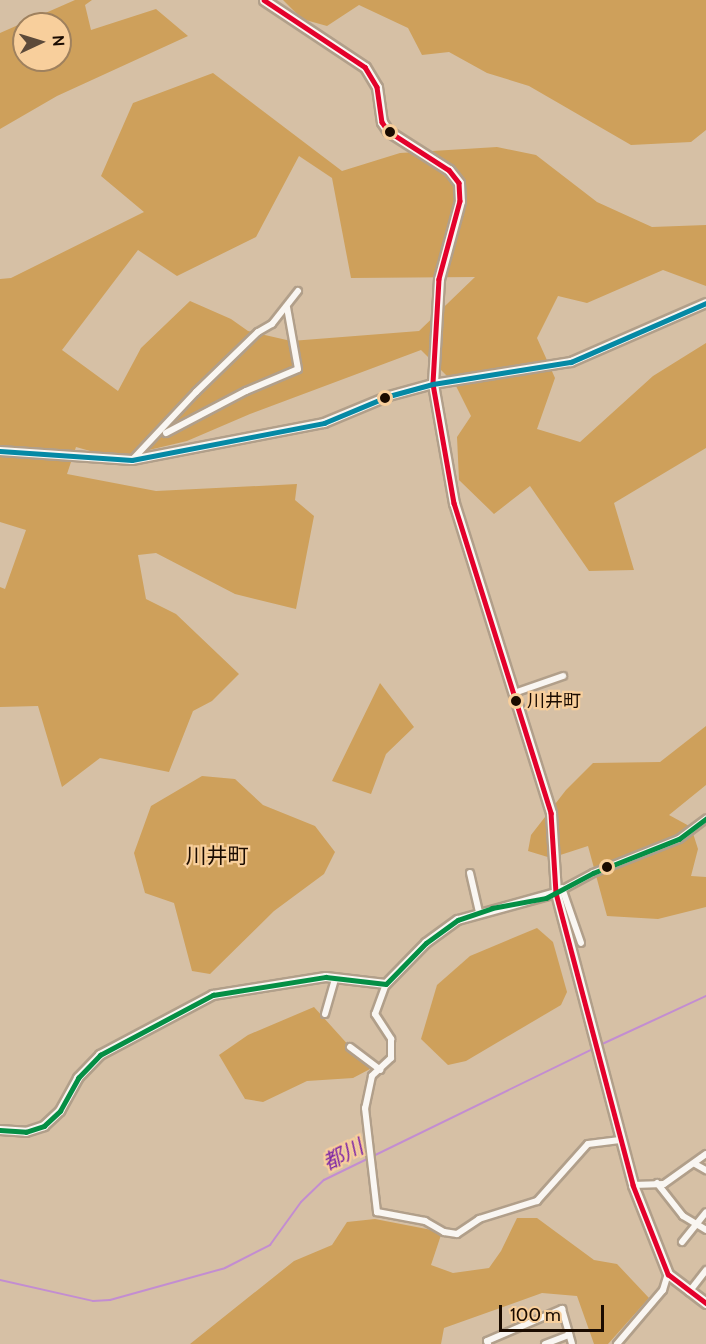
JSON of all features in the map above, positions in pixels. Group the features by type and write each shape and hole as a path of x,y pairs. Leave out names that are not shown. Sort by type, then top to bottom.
{"main road":[{"path":"264,0 365,67 377,87 382,122 388,131 449,170 459,183 460,201 439,279 432,384 454,503 551,813 559,890 633,1185 668,1274 689,1293 706,1303"}],"street":[{"path":"132,460 196,392 287,307 298,291"},
{"path":"0,451 132,460 324,423 388,396 432,384 571,362 706,303"},
{"path":"166,433 246,391 298,369 287,307"},
{"path":"514,693 563,676"},
{"path":"620,1140 584,1146 550,1190 530,1205 479,1219 458,1234 450,1235 425,1221 377,1212 365,1108 368,1084 391,1058 391,1039 375,1014 386,984 439,933 479,912 559,890 679,838 706,819"},
{"path":"470,873 479,912"},
{"path":"559,890 581,943"},
{"path":"0,1130 26,1132 44,1126 60,1111 78,1078 100,1055 213,995 335,978 386,984"},
{"path":"325,1014 335,978"},
{"path":"350,1047 380,1070"},
{"path":"633,1185 657,1183 676,1178 706,1154"},
{"path":"695,1164 706,1170"},
{"path":"657,1183 683,1216 706,1230"},
{"path":"682,1242 699,1226 706,1212"},
{"path":"689,1293 706,1270"},
{"path":"617,1344 663,1290 668,1274"},
{"path":"488,1344 487,1341 562,1309 572,1344"},
{"path":"545,1344 569,1335"}],"shaded area":[{"path":"75,0 92,0 85,5 91,30 156,9 188,36 57,96 0,129 0,33 12,28 12,72 72,72 72,12 48,12"},
{"path":"283,0 706,0 706,130 691,142 631,145 529,86 487,73 449,52 422,55 408,28 359,5 327,26 302,19"},
{"path":"213,73 342,171 400,153 497,147 536,155 597,202 652,227 706,225 706,286 663,270 587,303 558,296 537,338 555,378 537,429 580,442 653,376 706,343 706,448 614,503 634,570 589,571 530,486 494,514 459,480 457,437 471,416 455,384 421,350 250,414 187,441 115,458 76,447 67,474 156,491 297,484 295,500 314,516 296,609 235,594 156,553 138,555 146,599 176,614 239,674 212,701 193,711 169,772 100,758 62,787 38,706 0,707 0,587 5,589 26,530 0,522 0,279 11,278 144,212 101,176 133,103","holes":["299,156 332,178 351,278 475,277 419,331 291,341 248,331 231,319 190,301 141,348 118,391 62,350 138,250 177,276 256,237"]},
{"path":"380,683 414,727 386,754 371,794 332,781"},
{"path":"706,726 706,785 669,815 691,827 698,849 691,876 706,877 706,907 658,919 607,916 588,846 551,858 528,851 531,835 566,790 593,763 660,762"},
{"path":"202,776 235,779 263,805 315,826 335,852 324,874 274,911 210,974 192,971 174,903 145,893 134,853 151,806"},
{"path":"537,928 553,942 567,992 561,1005 466,1061 448,1065 421,1039 437,985 470,956"},
{"path":"314,1007 370,1069 353,1078 307,1081 263,1102 245,1099 219,1055 248,1035"},
{"path":"517,1218 537,1218 594,1260 617,1264 649,1298 608,1344 594,1344 577,1296 542,1293 444,1328 441,1344 190,1344 294,1261 332,1245 347,1222 375,1219 442,1232 431,1265 453,1273 489,1268 501,1251"}],"waterway":[{"name":"都川","path":"600,1045 706,996"},
{"name":"都川","path":"0,1280 93,1301 110,1300 225,1268 270,1245 301,1202 324,1180 595,1048"}],"transit line":[{"path":"264,0 365,67 377,87 382,122 388,131 449,170 459,183 460,201 439,279 433,384 454,503 551,813 556,893 633,1185 668,1274 706,1303"},
{"path":"0,451 132,460 324,423 389,396 433,384 571,362 706,303"},
{"path":"0,1130 26,1132 44,1126 60,1111 78,1078 100,1055 213,995 326,977 386,984 426,943 458,920 492,908 546,898 593,873 679,839 706,819"}],"place":[{"name":"川井町","path":"516,701"}],"district":[{"name":"川井町","path":"217,856"}]}
